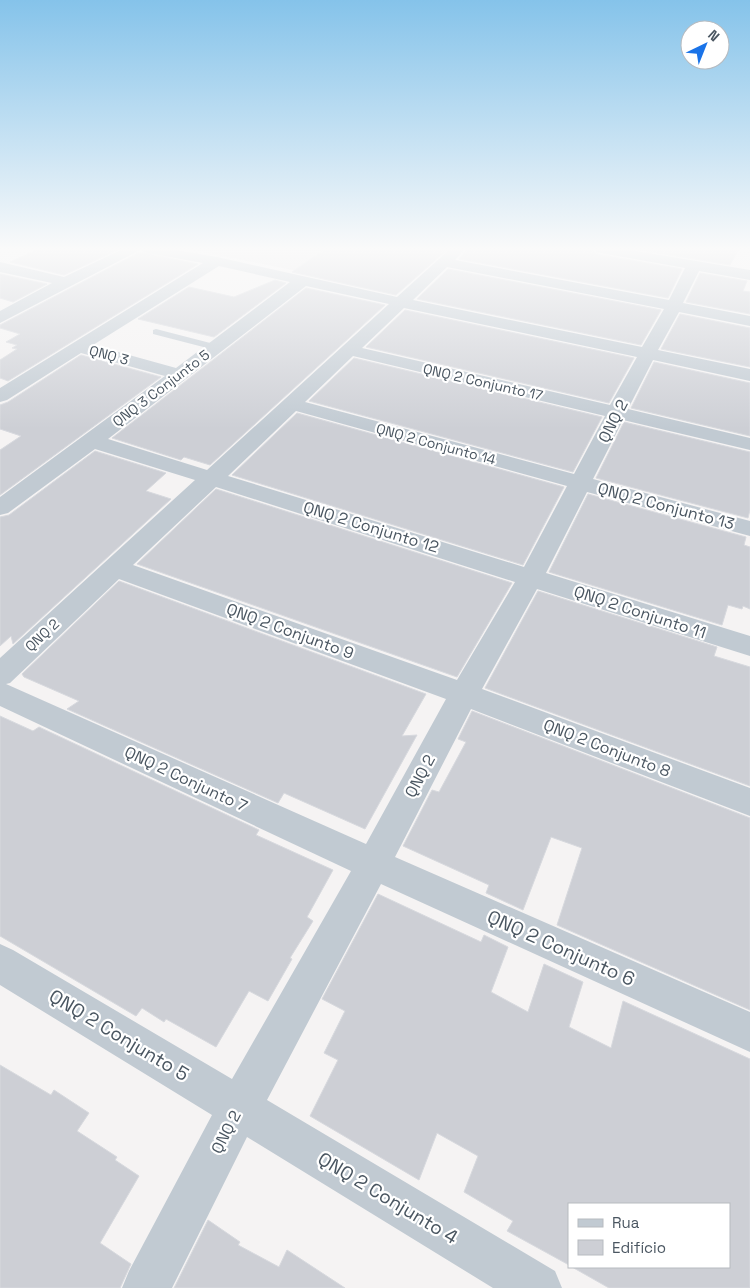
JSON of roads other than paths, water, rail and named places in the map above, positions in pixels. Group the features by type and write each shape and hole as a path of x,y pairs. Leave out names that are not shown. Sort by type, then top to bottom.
{"street":[{"path":"0,318 16,309"},
{"name":"QNQ 3","path":"79,347 141,309"},
{"name":"QNQ 3 Conjunto 5","path":"0,508 265,309"},
{"name":"QNQ 2","path":"0,675 392,309"},
{"path":"434,309 750,375"},
{"name":"QNQ 2","path":"146,1288 239,1108 464,694 531,577 672,309"},
{"path":"691,309 750,320"},
{"path":"0,396 79,347"},
{"name":"QNQ 3","path":"79,347 179,374"},
{"name":"QNQ 2 Conjunto 17","path":"349,350 750,444"},
{"name":"QNQ 2 Conjunto 14","path":"291,404 581,483"},
{"path":"92,440 212,478"},
{"name":"QNQ 2 Conjunto 12","path":"212,478 531,577"},
{"name":"QNQ 2 Conjunto 13","path":"581,483 750,529"},
{"name":"QNQ 2 Conjunto 9","path":"115,568 464,694"},
{"name":"QNQ 2 Conjunto 11","path":"531,577 750,646"},
{"name":"QNQ 2 Conjunto 7","path":"0,693 373,864"},
{"name":"QNQ 2 Conjunto 8","path":"464,694 750,802"},
{"name":"QNQ 2 Conjunto 6","path":"373,864 750,1032"},
{"name":"QNQ 2 Conjunto 5","path":"0,963 239,1108"},
{"name":"QNQ 2 Conjunto 4","path":"239,1108 538,1288"}],"lane":[{"path":"156,332 215,347"}]}
